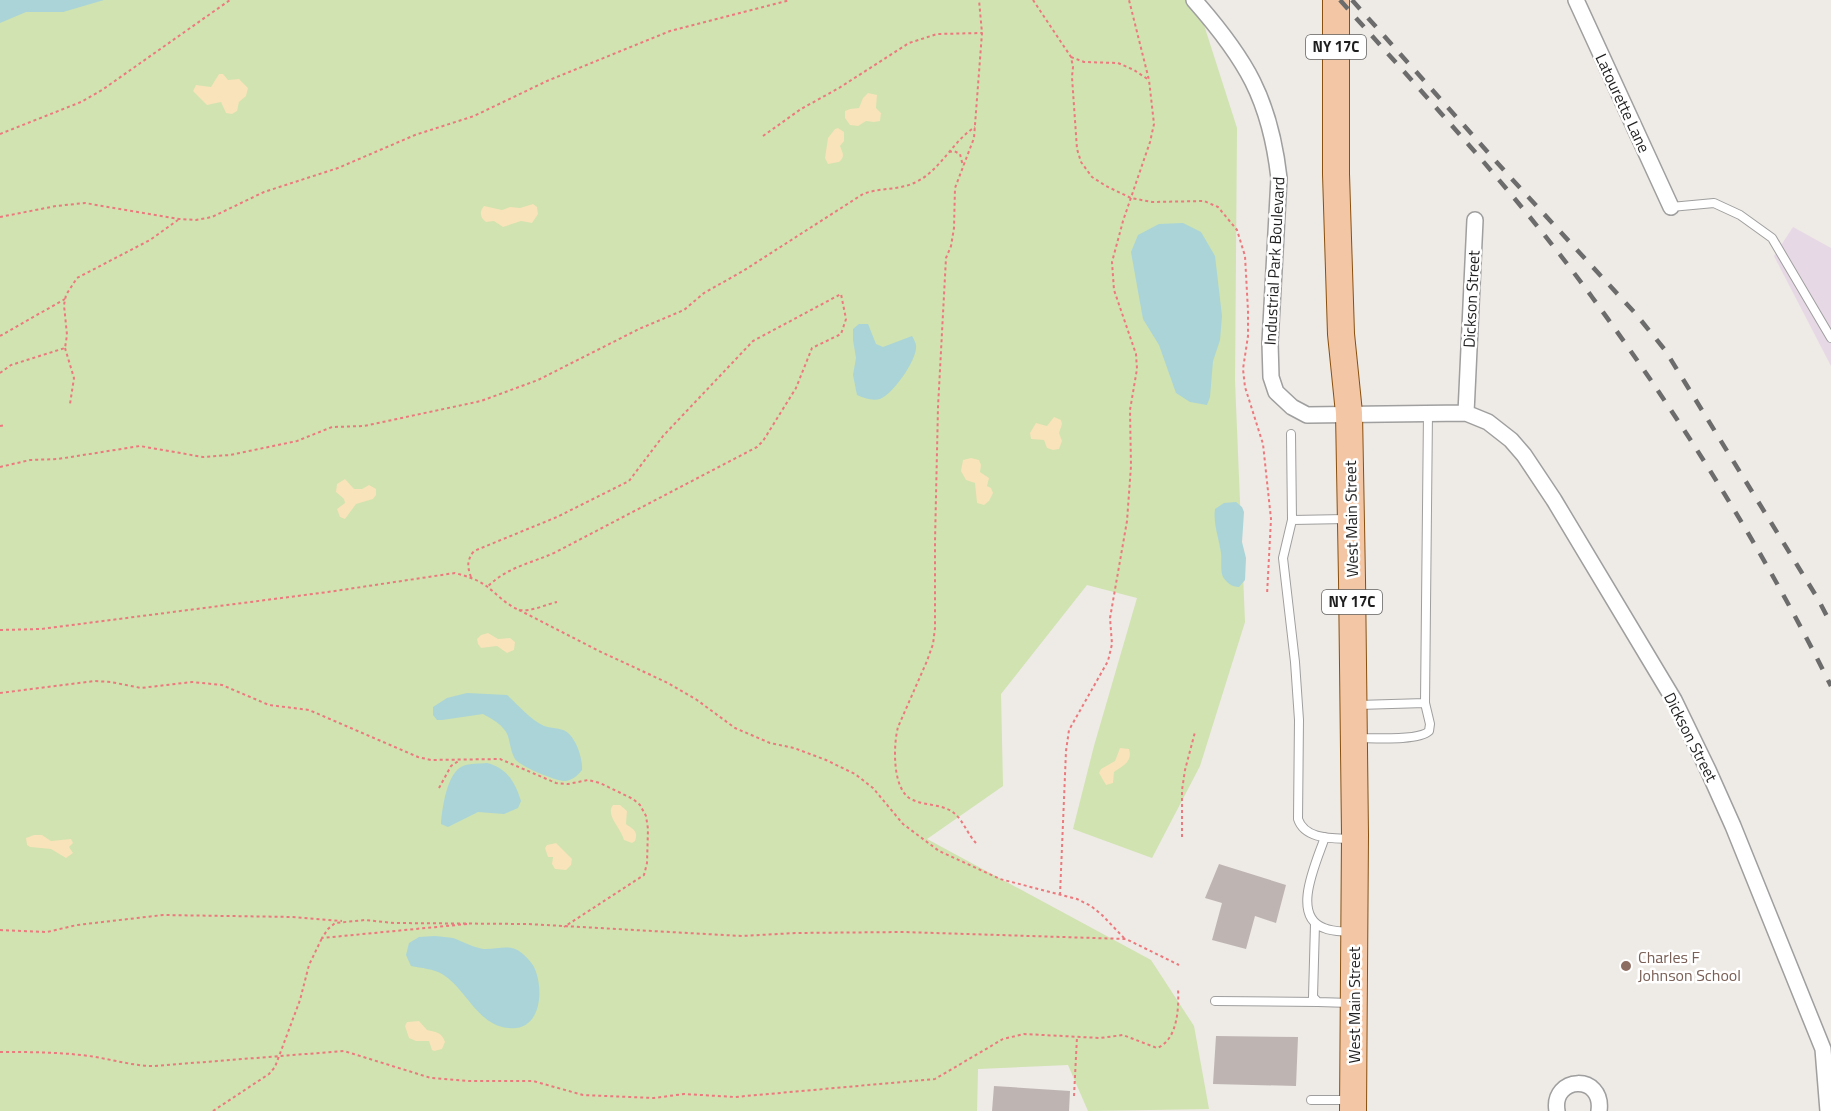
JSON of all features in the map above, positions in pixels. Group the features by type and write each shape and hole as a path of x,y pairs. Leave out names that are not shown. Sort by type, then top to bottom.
{"main road":[{"name":"West Main Street","path":"1336,0 1338,261 1341,334 1349,413 1355,839 1353,1105"}],"street":[{"name":"Industrial Park Boulevard","path":"1194,0 1250,73 1263,101 1275,143 1279,178 1270,343 1271,377 1276,392 1292,407 1307,415 1349,413"},
{"name":"Latourette Lane","path":"1576,0 1671,207"},
{"name":"Dickson Street","path":"1466,413 1476,220"},
{"name":"Dickson Street","path":"1349,413 1466,413 1488,422 1511,440 1524,455 1554,500 1674,700 1708,770 1820,1039 1826,1071 1828,1111"},
{"path":"1557,1111 1559,1094 1569,1085 1583,1083 1595,1090 1598,1096 1599,1111"}],"lane":[{"path":"1671,207 1714,203 1740,215 1772,238 1831,338"},
{"path":"1354,738 1425,735 1429,731 1430,724 1425,703 1428,412"},
{"path":"1291,434 1292,520 1284,558 1299,720 1298,819 1305,830 1315,836 1355,839"},
{"path":"1292,520 1350,519"},
{"path":"1353,705 1425,703"},
{"path":"1324,837 1306,899 1308,914 1315,924 1332,931 1354,932"},
{"path":"1315,924 1313,997 1318,1002"},
{"path":"1215,1001 1353,1004"},
{"path":"1311,1100 1353,1105"}],"path":[{"path":"0,134 81,102 102,90 230,0"},
{"path":"0,218 56,206 85,203 179,219 196,220 212,217 264,192 338,168 415,135 474,116 547,81 670,31 790,0"},
{"path":"976,843 954,813 912,800 904,794 900,787 895,749 898,727 927,662 935,628 938,407 946,258 954,228 955,188 974,138 982,33 980,0"},
{"path":"1033,0 1071,57 1077,149 1081,162 1092,177 1131,198 1152,201 1204,201 1218,207 1237,230 1245,256 1248,310 1248,336 1243,369 1245,387 1263,444 1271,519 1267,595"},
{"path":"1060,895 1066,751 1070,730 1108,661 1112,644 1110,618 1127,520 1131,466 1130,410 1137,369 1136,354 1114,290 1112,262 1154,124 1149,80 1129,0"},
{"path":"763,136 801,109 909,44 937,34 982,33"},
{"path":"1071,57 1084,62 1118,63 1149,80"},
{"path":"0,466 140,446 203,457 230,455 297,441 332,427 364,426 481,401 538,380 639,329 684,310 704,293 743,271 863,194 901,188 919,181 929,174 966,133 975,127"},
{"path":"949,152 954,151 960,154 963,166"},
{"path":"70,404 74,378 65,348 67,335 65,299 69,287 77,278 150,240 179,219"},
{"path":"471,577 468,558 474,551 557,517 629,481 663,436 753,341 841,294 846,319 841,334 812,348 807,355 802,378 757,447 556,552 520,565 499,576 487,587"},
{"path":"0,336 65,299"},
{"path":"0,373 11,366 65,348"},
{"path":"0,426 5,425"},
{"path":"0,630 41,629 339,591 440,574 455,573 471,577 519,610 599,651 668,682 735,728 770,743 794,748 855,774 873,788 903,824 939,851 1000,879 1077,899 1090,906 1126,939 1179,965"},
{"path":"519,610 528,610 557,602"},
{"path":"0,693 95,681 141,688 209,683 236,690 269,705 309,710 418,758 431,760 500,759 556,783 568,784 588,780 600,783 633,799 640,805 646,816 648,829 647,863 644,875 564,927"},
{"path":"1182,837 1182,790 1195,732"},
{"path":"439,788 451,766 462,759"},
{"path":"0,930 47,932 77,925 163,915 293,917 348,921"},
{"path":"213,1111 269,1074 300,1000 309,965 322,938 335,923 365,920 742,936 903,932 1126,939"},
{"path":"322,938 466,924"},
{"path":"0,1052 91,1056 140,1066 154,1066 344,1051 431,1078 533,1082 583,1095 654,1098 699,1094 735,1097 928,1080 949,1072 980,1051 1003,1040 1024,1034 1101,1038 1123,1035 1157,1048 1170,1039 1176,1020 1178,988"},
{"path":"1074,1096 1077,1036"}],"shaded area":[{"path":"1793,227 1831,248 1831,366 1774,256"}],"green space":[{"path":"0,0 1196,0 1237,128 1235,381 1245,622 1200,766 1152,858 1073,829 1094,746 1137,598 1087,585 1001,694 1003,786 927,839 1151,960 1194,1026 1209,1109 1088,1111 1068,1065 978,1069 977,1111 0,1111"}],"sand":[{"path":"219,74 223,74 228,80 239,79 248,88 246,96 239,102 237,111 232,114 226,113 221,102 207,105 193,91 196,85 211,87"},
{"path":"868,93 877,95 876,108 881,113 880,121 866,121 858,126 850,125 845,118 845,111 859,108"},
{"path":"838,128 844,132 844,141 840,146 842,158 839,162 828,164 825,158 828,138"},
{"path":"533,204 537,207 538,214 532,223 521,221 503,227 494,221 486,222 482,219 481,210 484,206 502,210"},
{"path":"1054,417 1061,420 1059,433 1062,441 1059,449 1053,450 1047,448 1044,440 1031,439 1030,433 1036,423 1047,426"},
{"path":"971,458 979,460 980,472 989,478 987,486 993,493 984,505 977,503 975,483 966,480 961,471 963,460"},
{"path":"345,479 354,489 362,489 369,485 376,489 376,495 373,499 356,504 345,519 340,517 337,509 345,503 344,499 336,492 337,484"},
{"path":"488,633 498,639 510,638 515,642 514,650 507,653 497,646 481,648 477,639"},
{"path":"1120,748 1129,749 1130,757 1121,768 1114,772 1113,783 1106,785 1099,773 1101,769 1115,761"},
{"path":"613,805 620,805 627,811 626,824 636,834 635,841 632,843 624,840 614,822 611,813"},
{"path":"42,835 51,841 71,839 73,843 69,847 73,853 66,858 51,849 30,847 27,845 26,838"},
{"path":"556,843 572,859 571,865 566,870 555,869 552,864 553,857 548,857 545,848 547,845"},
{"path":"419,1021 427,1030 442,1036 445,1042 442,1049 434,1051 429,1041 416,1041 409,1038 405,1026 407,1022"}],"water":[{"path":"0,0 104,0 63,12 26,12 0,23"},
{"path":"1183,223 1201,232 1215,256 1222,316 1220,340 1213,361 1210,397 1207,405 1190,402 1176,393 1159,345 1143,319 1131,252 1138,235 1159,224"},
{"path":"859,324 868,324 876,344 883,347 912,336 916,344 913,359 904,375 880,399 857,395 853,375 856,358 853,329"},
{"path":"1236,502 1244,512 1242,542 1246,558 1245,580 1239,587 1230,584 1223,577 1215,526 1215,509 1224,503"},
{"path":"467,693 507,695 539,723 567,732 577,747 582,770 575,777 566,781 548,777 524,766 515,759 504,729 483,714 442,720 437,720 433,715 433,707 447,698"},
{"path":"487,763 500,768 513,782 521,801 518,808 504,814 478,812 448,827 441,824 446,792 453,775 463,766"},
{"path":"419,937 453,938 483,949 511,948 522,953 533,966 538,981 539,1001 533,1018 518,1028 497,1025 480,1013 442,974 411,966 406,955 409,943"}],"building":[{"path":"1219,864 1286,885 1276,923 1255,916 1246,949 1212,940 1222,903 1205,898"},
{"path":"1216,1036 1298,1037 1296,1086 1213,1084"},
{"path":"994,1086 1070,1091 1069,1111 992,1111"}],"railway":[{"path":"1340,0 1501,182 1563,258 1625,343 1720,486 1778,585 1831,686"},
{"path":"1352,0 1635,313 1665,350 1818,599 1831,624"}],"place":[{"name":"Charles F Johnson School","path":"1626,966"}]}
